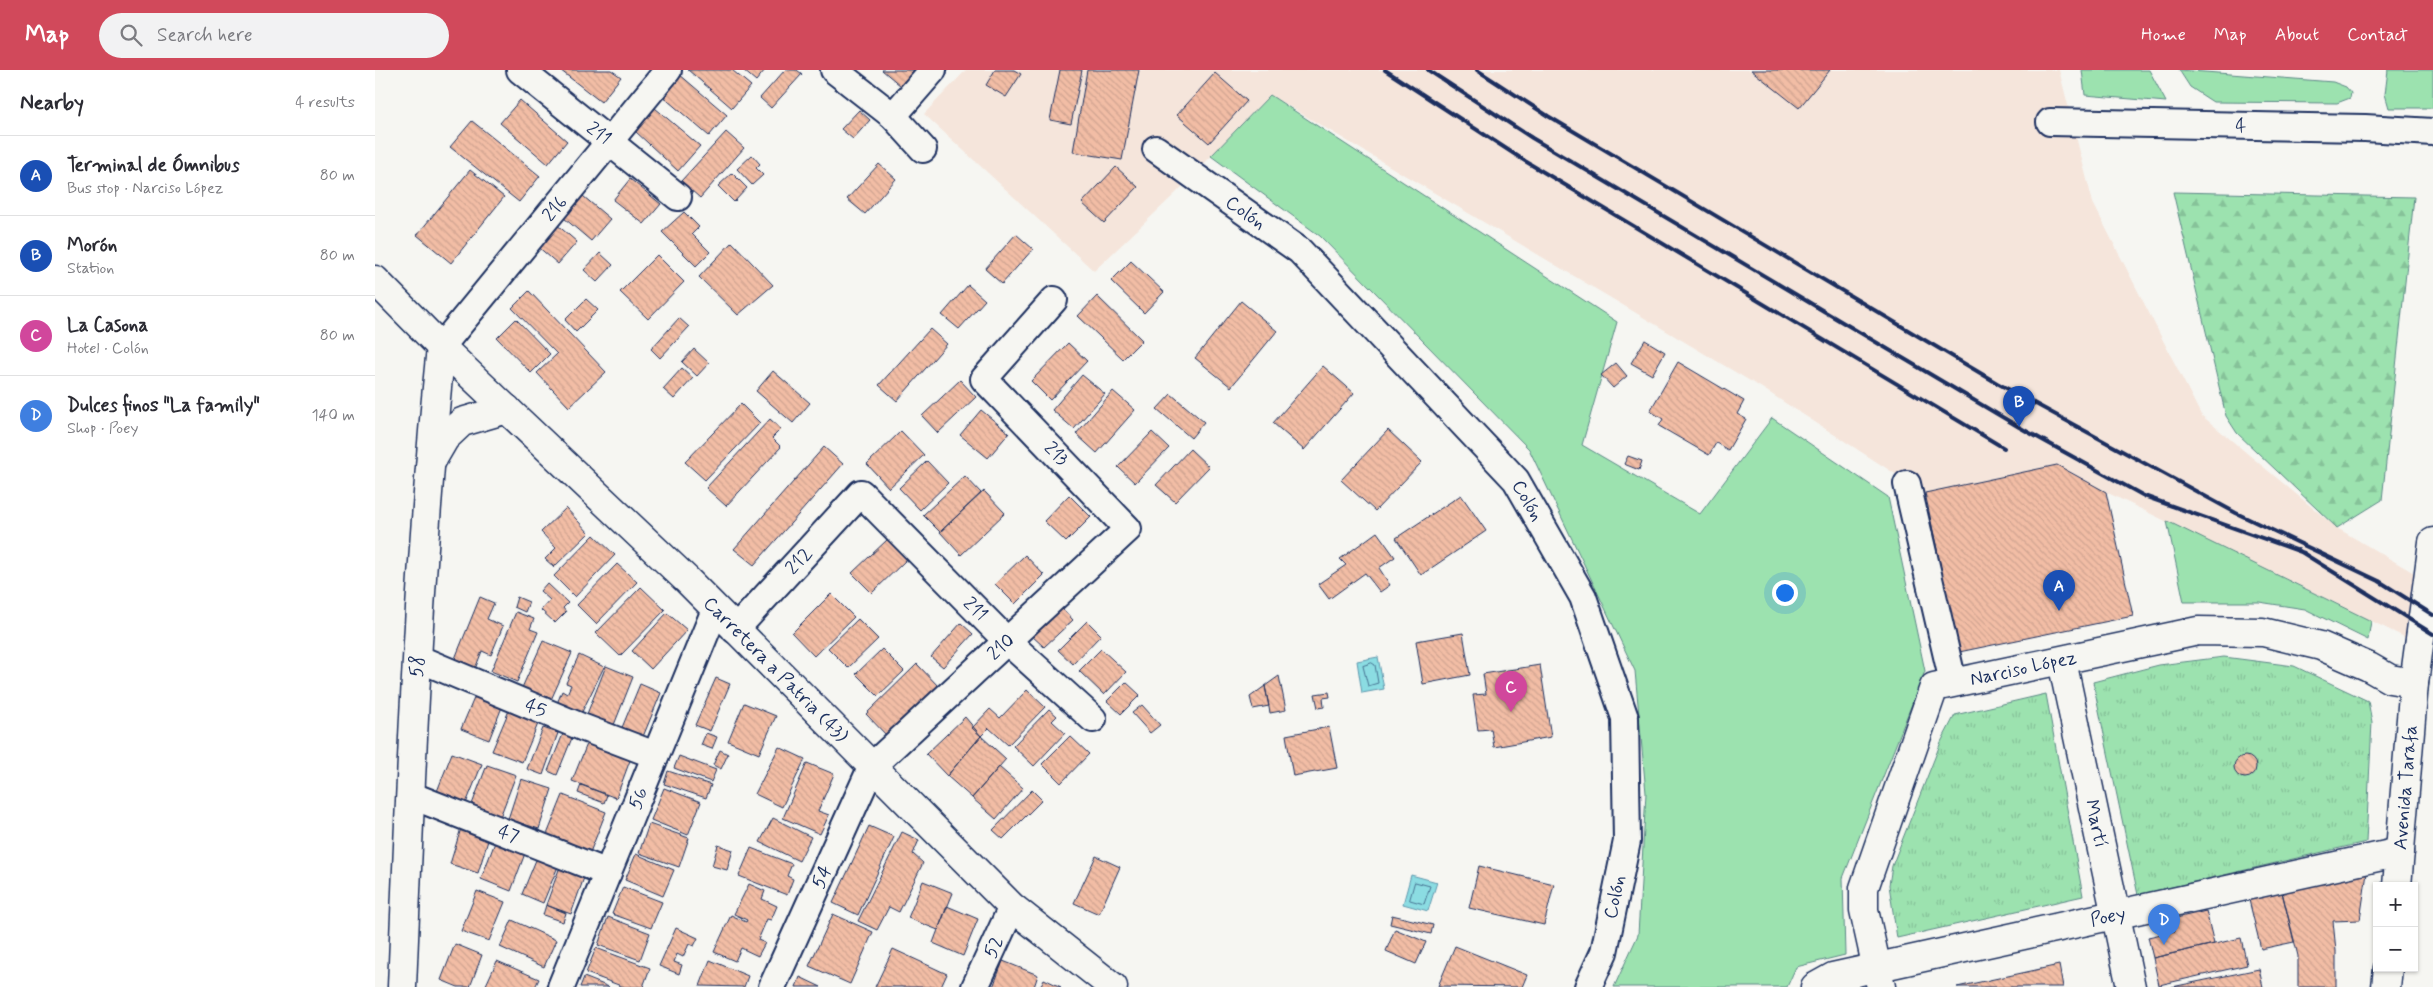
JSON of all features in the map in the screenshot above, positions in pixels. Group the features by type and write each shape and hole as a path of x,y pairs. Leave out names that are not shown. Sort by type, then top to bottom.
{"street":[{"name":"211","path":"520,70 678,197"},
{"name":"216","path":"441,347 668,70"},
{"path":"834,70 893,116 923,149"},
{"path":"893,116 933,70"},
{"name":"4","path":"2050,122 2356,128 2433,132"},
{"name":"Colón","path":"1156,149 1301,251 1516,480 1583,597 1625,718 1627,841 1604,952 1587,987"},
{"name":"Carretera a Patria (43)","path":"375,280 441,347 687,580 1012,907 1113,987"},
{"name":"213","path":"1053,300 985,379 1128,529"},
{"name":"58","path":"402,987 417,658 429,465 441,347"},
{"path":"429,465 445,438 462,422 507,409"},
{"path":"1907,484 1953,682"},
{"name":"211","path":"861,493 1007,640 1093,719"},
{"name":"212","path":"735,630 861,493"},
{"name":"210","path":"871,766 1128,529"},
{"name":"Avenida Tarafa","path":"2397,882 2414,683 2432,552"},
{"name":"56","path":"561,987 715,610"},
{"name":"Narciso López","path":"1879,978 1864,910 1864,888 1934,686 2197,631 2263,632 2321,646 2369,667 2390,680 2414,683"},
{"name":"45","path":"417,658 584,728 655,755"},
{"name":"Martí","path":"2062,660 2131,987"},
{"name":"54","path":"773,987 871,766"},
{"name":"47","path":"410,795 608,873"},
{"name":"Poey","path":"1816,986 1833,977 1879,978 2115,916 2401,852"},
{"name":"52","path":"975,987 1012,907"},
{"path":"2386,987 2388,972"}],"shaded area":[{"path":"966,70 2059,70 2093,203 2201,415 2337,528 2433,584 2433,651 2106,492 2057,465 1925,493 1762,388 1270,95 1176,193 1094,271 924,114"}],"green space":[{"path":"2082,70 2149,70 2166,102 2085,95"},
{"path":"2179,70 2333,82 2346,87 2351,93 2350,98 2337,103 2213,102 2190,87"},
{"path":"2388,70 2433,70 2433,108 2389,108 2385,94"},
{"path":"1270,95 1617,322 1582,445 1700,514 1772,418 1888,497 1925,671 1843,878 1845,955 1796,967 1787,987 1614,987 1638,935 1646,793 1635,671 1529,449 1320,236 1211,156"},
{"path":"2173,192 2414,197 2382,500 2337,528 2237,433 2226,416"},
{"path":"2167,521 2371,621 2368,640 2305,609 2259,602 2184,602"},
{"path":"2224,657 2294,666 2368,701 2372,722 2366,842 2138,895 2093,682 2159,665"},
{"path":"2046,694 2083,896 1897,938 1889,885 1892,866 1941,742 1955,715"}],"water":[{"path":"1378,657 1384,689 1362,693 1357,661"},
{"path":"1411,875 1437,882 1428,911 1403,904"}],"building":[{"path":"560,70 611,70 621,77 601,102"},
{"path":"688,70 732,70 751,86 732,108"},
{"path":"743,70 765,70 756,81"},
{"path":"785,70 797,70 802,74 771,108 760,98"},
{"path":"882,70 914,70 901,86"},
{"path":"995,70 1014,70 1021,74 1006,97 986,85"},
{"path":"1060,70 1082,70 1071,124 1050,120"},
{"path":"1087,70 1139,70 1122,160 1073,152"},
{"path":"1751,70 1830,70 1799,108"},
{"path":"1215,73 1247,101 1209,143 1177,115"},
{"path":"679,74 727,115 709,136 661,95"},
{"path":"520,100 567,141 548,164 500,123"},
{"path":"655,108 700,146 678,171 635,131"},
{"path":"859,110 870,120 853,139 841,129"},
{"path":"472,121 540,176 519,202 450,147"},
{"path":"726,132 744,148 700,198 681,181"},
{"path":"752,155 760,164 756,168 763,175 752,185 737,169"},
{"path":"879,164 896,179 865,214 847,199"},
{"path":"1116,167 1138,187 1104,223 1082,203"},
{"path":"470,170 504,197 451,263 417,235"},
{"path":"732,173 747,188 734,202 718,186"},
{"path":"630,179 661,204 644,224 613,200"},
{"path":"583,196 610,219 591,241 564,218"},
{"path":"684,212 699,227 692,234 710,252 696,266 662,232"},
{"path":"555,223 577,242 558,264 536,245"},
{"path":"1016,234 1033,249 1002,284 985,269"},
{"path":"732,242 773,285 738,315 699,277"},
{"path":"600,253 613,265 597,282 584,270"},
{"path":"657,255 684,282 648,319 620,292"},
{"path":"1131,261 1164,292 1144,313 1111,281"},
{"path":"968,285 985,300 959,329 942,315"},
{"path":"529,291 606,372 569,407 537,373 557,354 512,308"},
{"path":"1097,296 1142,340 1123,359 1078,316"},
{"path":"586,299 598,310 576,332 565,320"},
{"path":"1241,301 1277,331 1231,387 1195,358"},
{"path":"679,318 689,327 660,358 651,349"},
{"path":"516,319 550,354 531,373 497,338"},
{"path":"930,329 947,344 897,401 879,385"},
{"path":"1645,340 1665,352 1652,375 1631,363"},
{"path":"1068,343 1087,361 1050,400 1031,381"},
{"path":"694,349 709,363 697,376 682,362"},
{"path":"1678,362 1744,401 1737,414 1746,419 1728,450 1716,443 1709,455 1659,426 1663,419 1650,411"},
{"path":"1616,363 1627,376 1613,388 1601,375"},
{"path":"1323,366 1354,393 1304,450 1273,423"},
{"path":"682,368 693,378 674,399 663,389"},
{"path":"773,371 810,403 793,423 756,391"},
{"path":"1082,375 1105,394 1074,429 1052,410"},
{"path":"960,380 976,397 938,433 922,416"},
{"path":"1113,391 1135,410 1097,453 1076,434"},
{"path":"1171,394 1204,422 1191,438 1157,409"},
{"path":"741,404 760,423 705,480 685,462"},
{"path":"981,410 1009,433 988,458 960,435"},
{"path":"770,419 781,429 772,438 781,447 726,506 706,488"},
{"path":"1388,430 1422,462 1375,511 1341,480"},
{"path":"901,431 924,455 889,488 867,464"},
{"path":"1152,432 1169,448 1135,483 1118,467"},
{"path":"824,447 843,464 754,565 734,549"},
{"path":"1190,449 1209,467 1175,502 1156,485"},
{"path":"1628,456 1642,461 1639,470 1624,464"},
{"path":"927,461 948,483 920,510 899,488"},
{"path":"2057,465 2106,492 2133,616 1959,652 1925,493"},
{"path":"965,476 981,493 940,532 923,515"},
{"path":"984,491 1005,513 961,555 940,532"},
{"path":"1069,495 1091,517 1066,542 1044,521"},
{"path":"1461,495 1486,531 1421,575 1396,538"},
{"path":"566,508 589,533 554,567 545,559 556,548 541,532"},
{"path":"1377,532 1395,557 1379,568 1390,585 1380,592 1365,573 1329,599 1318,584 1346,565 1340,559"},
{"path":"594,535 615,555 575,597 554,576"},
{"path":"888,539 907,559 872,593 852,573"},
{"path":"1025,555 1044,575 1015,604 995,584"},
{"path":"617,564 637,582 596,624 577,605"},
{"path":"547,583 568,603 563,608 566,612 555,623 541,610 550,600 540,591"},
{"path":"641,587 665,610 620,656 596,633"},
{"path":"831,594 854,617 814,656 792,633"},
{"path":"480,597 494,603 487,619 503,626 491,655 482,651 475,669 454,661"},
{"path":"517,597 529,602 525,612 514,607"},
{"path":"1061,607 1073,620 1044,647 1031,635"},
{"path":"516,612 534,619 530,629 538,632 517,682 491,671"},
{"path":"667,613 687,630 651,669 632,651"},
{"path":"858,619 878,639 848,668 828,648"},
{"path":"1087,621 1101,635 1073,664 1058,650"},
{"path":"961,623 973,634 943,667 931,657"},
{"path":"1463,633 1470,675 1423,684 1416,641"},
{"path":"543,641 572,653 550,702 521,690"},
{"path":"882,649 904,671 878,696 856,674"},
{"path":"1101,649 1126,672 1104,695 1079,671"},
{"path":"579,655 604,667 579,718 556,706 562,691 567,694 571,685 566,683"},
{"path":"917,664 941,689 889,738 866,714"},
{"path":"1540,665 1551,737 1494,747 1491,729 1478,730 1473,695 1486,694 1483,674"},
{"path":"606,666 633,677 612,730 585,719"},
{"path":"1279,676 1286,710 1270,713 1265,686"},
{"path":"716,678 730,684 710,731 695,725"},
{"path":"1126,682 1140,695 1121,714 1107,701"},
{"path":"640,684 661,693 642,739 621,730"},
{"path":"1265,686 1269,706 1253,709 1250,697"},
{"path":"1027,690 1045,707 1008,745 989,728 981,736 972,728 990,709 1000,718"},
{"path":"477,691 504,702 489,740 461,729"},
{"path":"1329,692 1330,697 1323,698 1324,707 1318,708 1315,694"},
{"path":"744,703 776,716 759,754 728,741"},
{"path":"1142,705 1160,725 1150,733 1132,713"},
{"path":"510,708 540,719 522,762 492,751"},
{"path":"1049,709 1057,716 1052,721 1065,733 1034,766 1013,746"},
{"path":"965,717 981,736 947,776 926,754"},
{"path":"1329,727 1337,768 1293,776 1286,735"},
{"path":"543,728 558,733 543,775 527,769"},
{"path":"565,729 574,733 557,775 548,771"},
{"path":"706,733 717,737 712,749 701,745"},
{"path":"981,736 1006,759 972,798 947,776"},
{"path":"1070,736 1089,754 1061,783 1042,764"},
{"path":"589,739 632,755 616,798 572,781"},
{"path":"779,747 805,759 782,807 755,794"},
{"path":"720,750 728,754 721,769 713,765"},
{"path":"452,753 482,764 465,806 436,794"},
{"path":"679,756 716,770 711,782 674,768"},
{"path":"2245,756 2253,759 2256,767 2253,775 2245,778 2237,775 2234,767 2237,759"},
{"path":"807,763 834,774 818,811 829,815 820,834 783,818"},
{"path":"487,765 516,775 500,817 471,807"},
{"path":"999,767 1023,788 996,819 972,798"},
{"path":"668,771 711,785 706,798 664,784"},
{"path":"521,779 552,789 539,829 508,819"},
{"path":"581,785 607,795 604,803 578,793"},
{"path":"664,788 701,802 688,835 651,820"},
{"path":"1032,790 1042,800 1003,839 993,830"},
{"path":"563,795 606,812 589,855 546,837"},
{"path":"773,818 811,837 799,861 760,842"},
{"path":"649,824 689,838 679,867 639,853"},
{"path":"462,825 490,834 478,873 450,864"},
{"path":"869,826 894,837 858,915 833,903"},
{"path":"902,832 919,840 913,854 923,863 899,912 889,907 877,930 858,921"},
{"path":"497,837 527,848 511,891 481,879"},
{"path":"718,845 733,850 727,870 712,866"},
{"path":"751,848 792,864 787,876 793,879 787,895 739,876"},
{"path":"636,854 674,870 663,896 625,880"},
{"path":"538,855 559,864 543,903 522,894"},
{"path":"1096,856 1120,867 1099,914 1074,903"},
{"path":"561,864 586,872 571,914 546,905"},
{"path":"1479,866 1554,884 1544,925 1469,908"},
{"path":"2367,873 2360,920 2333,921 2336,951 2336,987 2298,987 2298,956 2282,892"},
{"path":"923,881 953,893 938,930 908,918"},
{"path":"749,884 765,891 762,899 777,906 771,920 767,919 758,940 765,943 758,956 741,948 735,961 714,952 731,915 746,922 747,920 734,914"},
{"path":"623,887 662,902 651,928 612,914"},
{"path":"477,891 505,902 489,941 461,931"},
{"path":"2282,892 2294,942 2261,949 2249,900"},
{"path":"546,905 566,913 563,922 543,915"},
{"path":"947,906 978,919 963,956 933,943"},
{"path":"2206,911 2214,944 2153,958 2148,937 2175,931 2172,919"},
{"path":"833,914 873,932 850,984 809,966"},
{"path":"1392,915 1433,925 1431,934 1390,924"},
{"path":"608,917 650,933 640,960 598,945"},
{"path":"512,920 556,940 544,967 500,947"},
{"path":"676,928 698,938 694,946 689,944 683,957 677,954 674,962 682,965 679,974 659,966"},
{"path":"1395,929 1426,942 1416,964 1386,951"},
{"path":"2241,938 2247,965 2159,985 2153,958"},
{"path":"455,944 482,955 470,987 458,987 441,980"},
{"path":"1455,946 1527,975 1522,987 1438,986"},
{"path":"596,948 650,968 643,987 624,987 586,973"},
{"path":"893,949 947,974 941,987 875,987"},
{"path":"710,960 748,976 744,987 700,986"},
{"path":"497,961 539,979 535,987 485,987"},
{"path":"1003,961 1038,975 1034,987 993,987"},
{"path":"2059,965 2063,987 1957,987"},
{"path":"2259,969 2263,987 2172,987"},
{"path":"584,977 609,987 580,987"},
{"path":"800,977 821,987 796,987"},
{"path":"1044,979 1061,987 1040,987"}],"railway":[{"path":"1385,70 1525,161 2004,448"},
{"path":"1428,70 1532,138 2019,427 2144,496 2304,553"},
{"path":"1477,70 1548,116 1997,383 2236,513 2379,581 2433,615"},
{"path":"2298,550 2433,634"}],"place":[{"name":"Morón","path":"2019,427"},
{"name":"Terminal de Ómnibus","path":"2059,611"},
{"name":"La Casona","path":"1511,712"},
{"name":"Dulces finos \"La family\"","path":"2164,945"}]}
